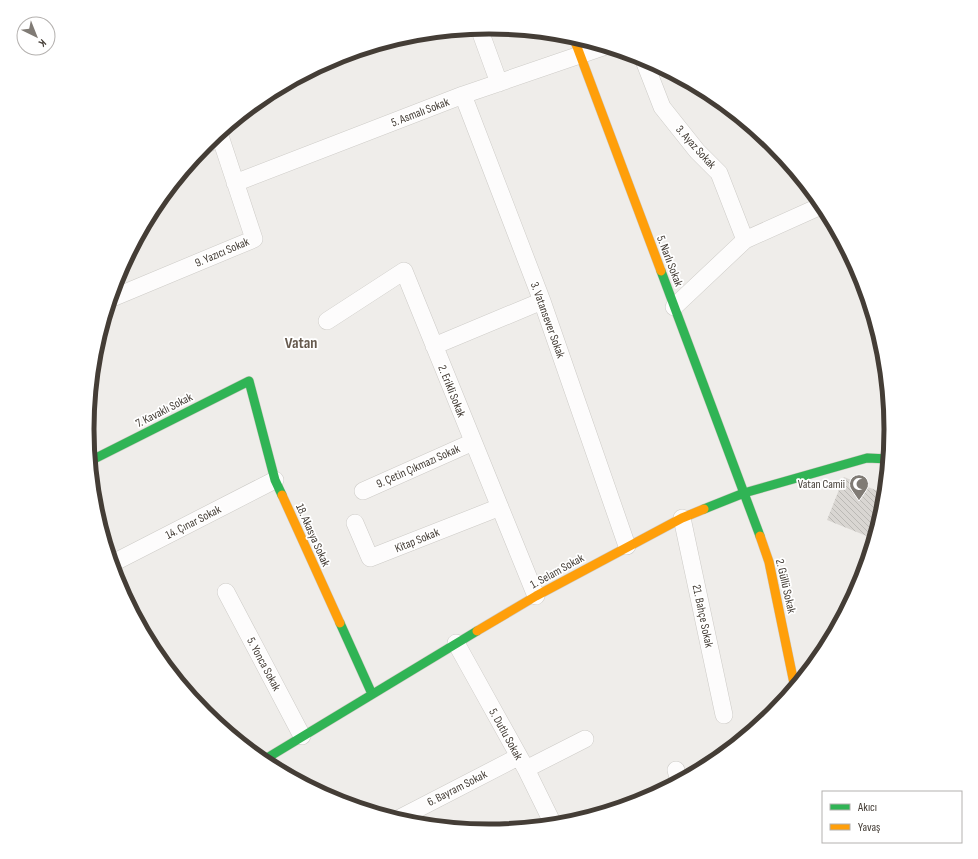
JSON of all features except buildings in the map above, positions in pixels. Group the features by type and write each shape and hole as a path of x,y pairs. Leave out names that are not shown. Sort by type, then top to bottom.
{"street":[{"path":"481,34 499,83"},
{"name":"5. Narlı Sokak","path":"576,44 744,493"},
{"name":"5. Asmalı Sokak","path":"235,183 463,95 598,49"},
{"name":"3. Ayaz Sokak","path":"646,67 662,107 697,151 719,173 744,240"},
{"name":"3. Vatansever Sokak","path":"463,95 542,301 627,546"},
{"name":"9. Yazıcı Sokak","path":"116,296 254,239 221,139"},
{"path":"674,307 744,240 817,209"},
{"name":"2. Erikli Sokak","path":"327,320 404,271 536,596"},
{"path":"434,346 542,301"},
{"name":"7. Kavaklı Sokak","path":"94,459 249,381"},
{"name":"18. Akasya Sokak","path":"249,381 275,480 372,694"},
{"name":"9. Çetin Çıkmazı Sokak","path":"363,491 474,442"},
{"name":"1. Selam Sokak","path":"268,757 536,596 627,546 682,518 744,493 867,458 884,459"},
{"name":"14. Çınar Sokak","path":"116,562 275,480"},
{"name":"2. Güllü Sokak","path":"744,493 769,562 794,681"},
{"name":"Kitap Sokak","path":"355,523 370,558 500,507"},
{"name":"21. Bahçe Sokak","path":"682,518 724,715"},
{"name":"5. Yonca Sokak","path":"226,592 302,736"},
{"name":"5. Dutlu Sokak","path":"456,643 522,763 551,820"},
{"name":"6. Bayram Sokak","path":"406,816 522,763 585,739"}],"traffic: fast":[{"path":"661,271 760,536"},
{"path":"94,459 249,381 275,480 282,495"},
{"path":"704,509 744,493 867,458 884,459"},
{"path":"340,623 372,694"},
{"path":"268,757 477,631"}],"traffic: slow":[{"path":"576,44 661,271"},
{"path":"282,495 340,623"},
{"path":"477,631 536,596 682,518 704,509"},
{"path":"760,536 769,562 794,681"}],"place":[{"name":"Vatan Camii","path":"859,501"}],"district":[{"name":"Vatan","path":"301,342"}]}
